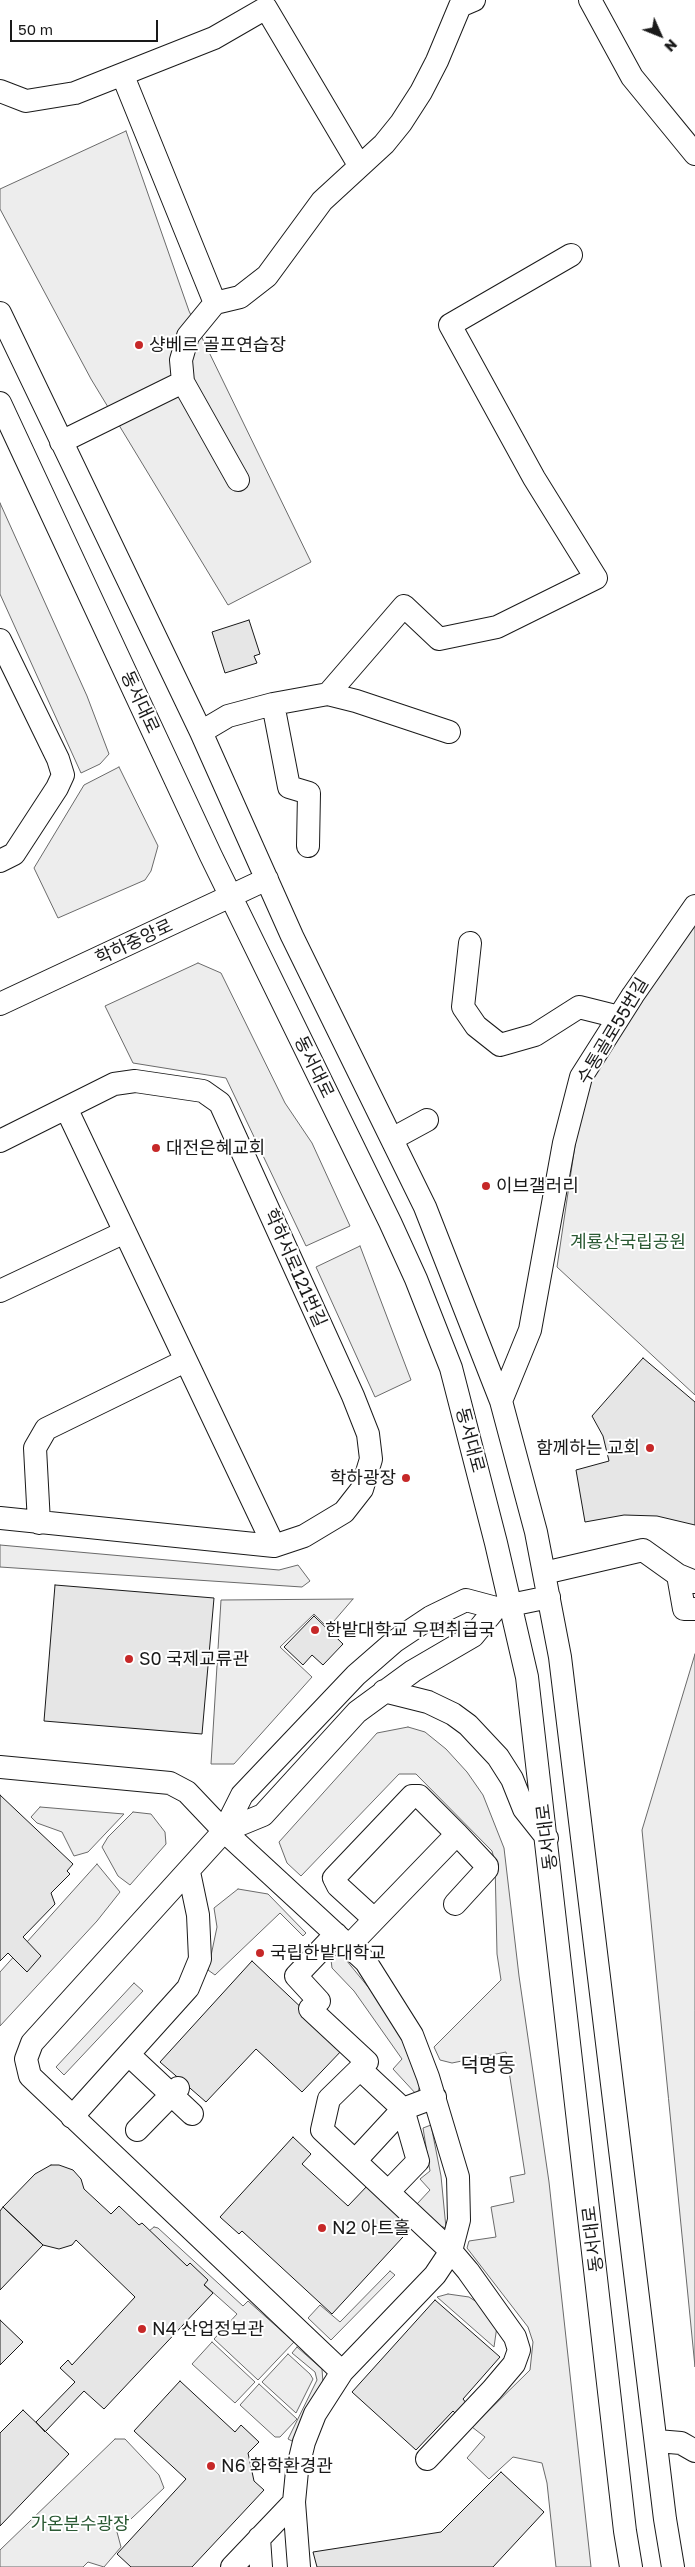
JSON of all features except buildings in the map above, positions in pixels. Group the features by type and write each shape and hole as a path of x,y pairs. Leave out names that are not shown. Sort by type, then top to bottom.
{"street":[{"path":"238,480 183,382 181,360 188,336 215,303 240,297 267,276 322,201 384,144 402,123 437,61 460,6 474,0"},
{"path":"590,0 632,77 695,154"},
{"path":"0,91 26,101 75,93 123,76 214,38 266,8 359,165"},
{"path":"123,76 215,303"},
{"path":"328,694 404,606 439,640 497,627 596,578 534,478 450,326 571,255"},
{"name":"동서대로","path":"0,314 200,732 267,879 425,1207 501,1401 536,1532 562,1672 673,2567"},
{"path":"61,442 183,382"},
{"name":"동서대로","path":"0,403 231,897 390,1222 423,1297 451,1368 504,1607 527,1677 547,1838 625,2531 632,2567"},
{"path":"0,640 58,759 62,775 57,788 14,854 0,861"},
{"path":"200,732 228,716 273,704 328,694 356,701 449,732"},
{"path":"273,704 289,787 310,793 308,846"},
{"name":"학하중앙로","path":"0,1004 267,879"},
{"name":"수통골로55번길","path":"501,1401 530,1330 564,1143 581,1077 619,1017 695,906"},
{"path":"470,943 462,1007 476,1026 500,1045 535,1035 579,1007 619,1017"},
{"name":"학하서로121번길","path":"0,1141 67,1110 114,1084 135,1081 203,1090 220,1103 352,1396 368,1434 371,1459 362,1489 344,1512 304,1536 274,1546 0,1518"},
{"path":"67,1110 274,1546"},
{"path":"392,1139 427,1120"},
{"path":"0,1291 125,1232"},
{"path":"39,1523 35,1448 46,1429 186,1361"},
{"path":"544,1573 643,1550 687,1578 684,1610 695,1609"},
{"path":"342,2372 30,2076 26,2059 32,2043 189,1872 224,1831 242,1794 356,1675 395,1641 432,1617 466,1600 504,1607 549,1597"},
{"path":"224,1831 263,1815 357,1712 413,1671 473,1636 504,1607"},
{"path":"384,1692 428,1702 453,1714 468,1725 498,1756 512,1779 524,1809 547,1838"},
{"path":"0,1767 170,1783 197,1800 224,1831 366,1962 412,2035 435,2097 458,2177 459,2220 451,2251 435,2275 342,2372 316,2414 304,2442 297,2472 294,2502 299,2567"},
{"path":"374,1919 338,1886 334,1878 412,1796 419,1796 487,1866 487,1870 455,1904"},
{"path":"427,2458 514,2364 519,2350 515,2337 468,2271 451,2251 322,2130 329,2099 366,2062 310,2010 319,2000 296,1976 374,1919 457,1834"},
{"path":"72,2117 188,1988 200,1959 198,1915 189,1872"},
{"path":"129,2055 174,2091 192,2114"},
{"path":"360,2069 403,2110 418,2161 388,2192"},
{"path":"137,2130 174,2091"},
{"path":"355,2161 403,2110 435,2097"},
{"path":"657,2442 681,2443 695,2451"},
{"path":"232,2567 294,2502"},
{"path":"259,2538 261,2567"}],"green space":[{"name":"샹베르 골프연습장","path":"126,131 189,311 311,562 228,605 91,379 0,209 0,189"},
{"path":"0,503 87,696 109,754 100,764 81,773 0,594"},
{"path":"119,767 158,846 151,871 145,880 58,918 34,868 84,785"},
{"name":"계룡산국립공원","path":"695,917 695,1395 557,1267 578,1125 589,1079"},
{"path":"198,963 221,973 285,1103 312,1143 350,1226 306,1246 226,1078 133,1063 105,1006"},
{"path":"360,1246 411,1380 375,1397 316,1267"},
{"path":"0,1545 279,1570 298,1565 310,1581 302,1587 0,1567"},
{"path":"353,1599 328,1628 314,1614 280,1647 312,1677 234,1764 211,1764 221,1600"},
{"path":"695,1654 695,2367 642,1830"},
{"path":"408,1727 425,1732 446,1749 467,1772 483,1795 504,1848 519,1976 549,2182 591,2567 556,2567 547,2483 542,2463 513,2457 489,2479 467,2458 485,2437 472,2427 530,2370 533,2342 528,2327 467,2248 469,2241 496,2237 491,2207 514,2202 510,2177 525,2174 506,2052 452,2063 440,2060 434,2047 501,1980 497,1954 495,1862 492,1851 416,1774 399,1774 301,1876 287,1863 279,1842 377,1733"},
{"path":"40,1807 124,1814 88,1852 74,1856 62,1832 37,1823 31,1817"},
{"path":"133,1812 151,1814 165,1832 166,1844 130,1885 118,1876 102,1847 108,1837"},
{"path":"97,1864 120,1892 97,1921 0,2026 0,1972"},
{"path":"238,1889 268,1894 306,1933 303,1936 280,1913 215,1975 208,1970 217,1927 214,1908"},
{"path":"336,1955 342,1955 391,2015 421,2082 417,2095 393,2069 402,2059 354,1991 332,1968 331,1960"},
{"path":"134,1983 143,1991 64,2075 56,2067"},
{"path":"431,2125 441,2176 446,2228 437,2225 417,2204 430,2190 420,2179 430,2171 423,2128"},
{"path":"154,2227 158,2228 243,2306 248,2301 294,2342 258,2380 214,2339 237,2314 150,2236 149,2231"},
{"path":"390,2271 395,2275 331,2340 308,2318 320,2305 340,2322"},
{"path":"448,2294 469,2297 483,2306 497,2326 494,2347 437,2297"},
{"path":"212,2342 255,2382 235,2403 192,2364"},
{"path":"297,2347 322,2369 323,2383 292,2441 288,2439 317,2380 315,2372 292,2353"},
{"path":"288,2354 313,2379 296,2413 262,2382"},
{"path":"259,2384 297,2419 280,2437 275,2437 240,2405"},
{"name":"가온분수광장","path":"115,2439 125,2439 159,2475 164,2488 117,2532 121,2547 104,2567 88,2562 83,2567 0,2567 0,2550"}],"place":[{"name":"샹베르 골프연습장","path":"139,345"},
{"name":"대전은혜교회","path":"156,1148"},
{"name":"이브갤러리","path":"486,1186"},
{"name":"함께하는 교회","path":"650,1448"},
{"name":"학하광장","path":"406,1478"},
{"name":"한밭대학교 우편취급국","path":"315,1630"},
{"name":"S0 국제교류관","path":"129,1659"},
{"name":"국립한밭대학교","path":"260,1953"},
{"name":"N2 아트홀","path":"322,2228"},
{"name":"N4 산업정보관","path":"142,2329"},
{"name":"N6 화학환경관","path":"211,2466"}],"district":[{"name":"덕명동","path":"488,2066"}]}
